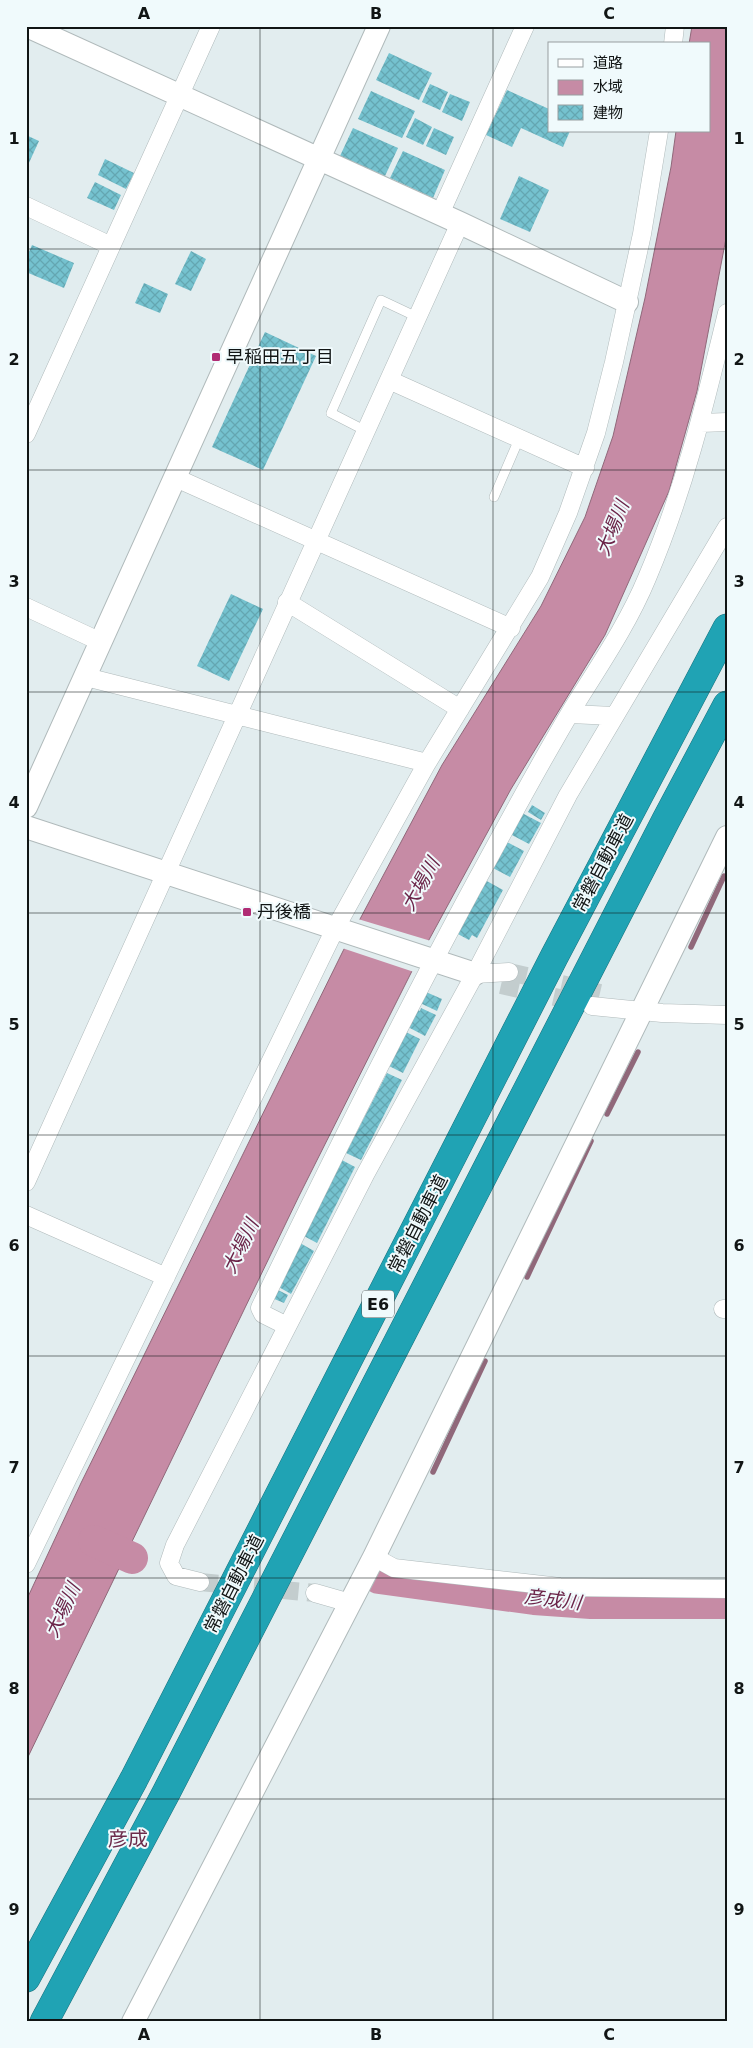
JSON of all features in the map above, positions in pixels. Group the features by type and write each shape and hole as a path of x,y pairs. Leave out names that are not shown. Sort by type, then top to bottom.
{"highway":[{"name":"常磐自動車道","path":"26,1978 138,1770 554,957 727,628"},
{"name":"常磐自動車道","path":"44,2022 166,1793 666,820 727,705"}],"street":[{"path":"28,26 460,223 627,302"},
{"path":"26,432 211,26"},
{"path":"26,807 379,26"},
{"path":"440,214 525,26"},
{"path":"672,42 675,26"},
{"path":"28,1559 339,930 427,763 511,628 540,577 568,513 596,433 642,234 659,132"},
{"path":"26,206 111,246"},
{"path":"26,1182 460,223"},
{"path":"287,1326 264,1314 260,1308 431,960 570,714 603,663 646,580 683,483 701,423 727,313"},
{"path":"389,380 585,468"},
{"path":"701,423 727,422"},
{"path":"176,478 511,628"},
{"path":"200,1582 176,1576 169,1563 175,1544 366,1174 475,974 568,795 727,526"},
{"path":"287,602 460,709"},
{"path":"26,607 101,642"},
{"path":"86,677 427,763"},
{"path":"570,714 614,716"},
{"path":"26,827 475,974 505,979"},
{"path":"133,2022 374,1556 727,837"},
{"path":"596,999 662,1013 727,1015"},
{"path":"26,1215 166,1277"},
{"path":"374,1556 394,1568 560,1587 727,1589"},
{"path":"314,1593 350,1603"}],"lane":[{"path":"366,431 331,413 338,396 381,300 417,317"},
{"path":"494,498 519,439"}],"water":[{"name":"大場川","path":"692,26 727,26 727,233 697,391 669,491 605,635 511,789 412,971 299,1196 26,1761 26,1601 81,1483 343,951 442,765 541,606 585,517 613,436 645,298 671,167 676,132 710,132 710,42 689,42"}],"pier":[{"name":"丹後橋","path":"358,919 431,941 414,972 342,948"}],"building":[{"path":"389,53 432,73 419,100 376,80"},
{"path":"430,84 448,92 440,110 422,102"},
{"path":"507,90 548,109 548,132 570,132 563,147 521,128 512,147 486,135"},
{"path":"371,91 415,111 402,138 358,119"},
{"path":"450,94 470,102 462,121 442,112"},
{"path":"415,118 432,127 423,145 406,137"},
{"path":"353,128 398,148 385,176 340,156"},
{"path":"434,128 454,137 446,155 426,146"},
{"path":"26,135 39,141 28,165 26,164"},
{"path":"403,151 445,170 433,198 390,178"},
{"path":"105,159 134,173 126,189 98,175"},
{"path":"519,176 549,190 530,232 500,219"},
{"path":"95,182 121,195 114,210 87,198"},
{"path":"32,245 74,263 64,288 26,272 26,259"},
{"path":"191,251 206,259 191,291 175,284"},
{"path":"144,283 168,294 160,313 135,303"},
{"path":"265,332 316,356 263,470 212,447"},
{"path":"231,594 263,609 229,681 197,666"},
{"path":"532,805 545,813 541,820 528,812"},
{"path":"522,813 541,823 529,844 510,834"},
{"path":"505,841 524,851 510,877 491,867"},
{"path":"485,880 503,890 477,938 472,935 469,940 456,933"},
{"path":"426,992 442,999 437,1011 420,1003"},
{"path":"421,1008 436,1015 425,1036 408,1027 416,1009 420,1011"},
{"path":"406,1032 420,1039 403,1073 389,1066"},
{"path":"387,1073 402,1080 361,1160 346,1153"},
{"path":"340,1159 355,1167 317,1243 302,1235"},
{"path":"300,1243 314,1251 291,1294 277,1286"},
{"path":"276,1289 288,1295 284,1303 272,1298"}],"waterway":[{"path":"691,947 724,876"},
{"path":"607,1114 638,1052"},
{"path":"527,1277 591,1141"},
{"path":"433,1472 485,1361"},
{"name":"彦成川","path":"94,1541 132,1558"},
{"name":"彦成川","path":"379,1578 534,1599 591,1603 727,1603"}],"tunnel":[{"path":"509,972 600,993"},
{"path":"501,985 582,1003"},
{"path":"200,1582 315,1593"}],"place":[{"name":"早稲田五丁目","path":"216,357"},
{"name":"丹後橋","path":"247,912"}],"district":[{"name":"彦成","path":"128,1839"}]}
